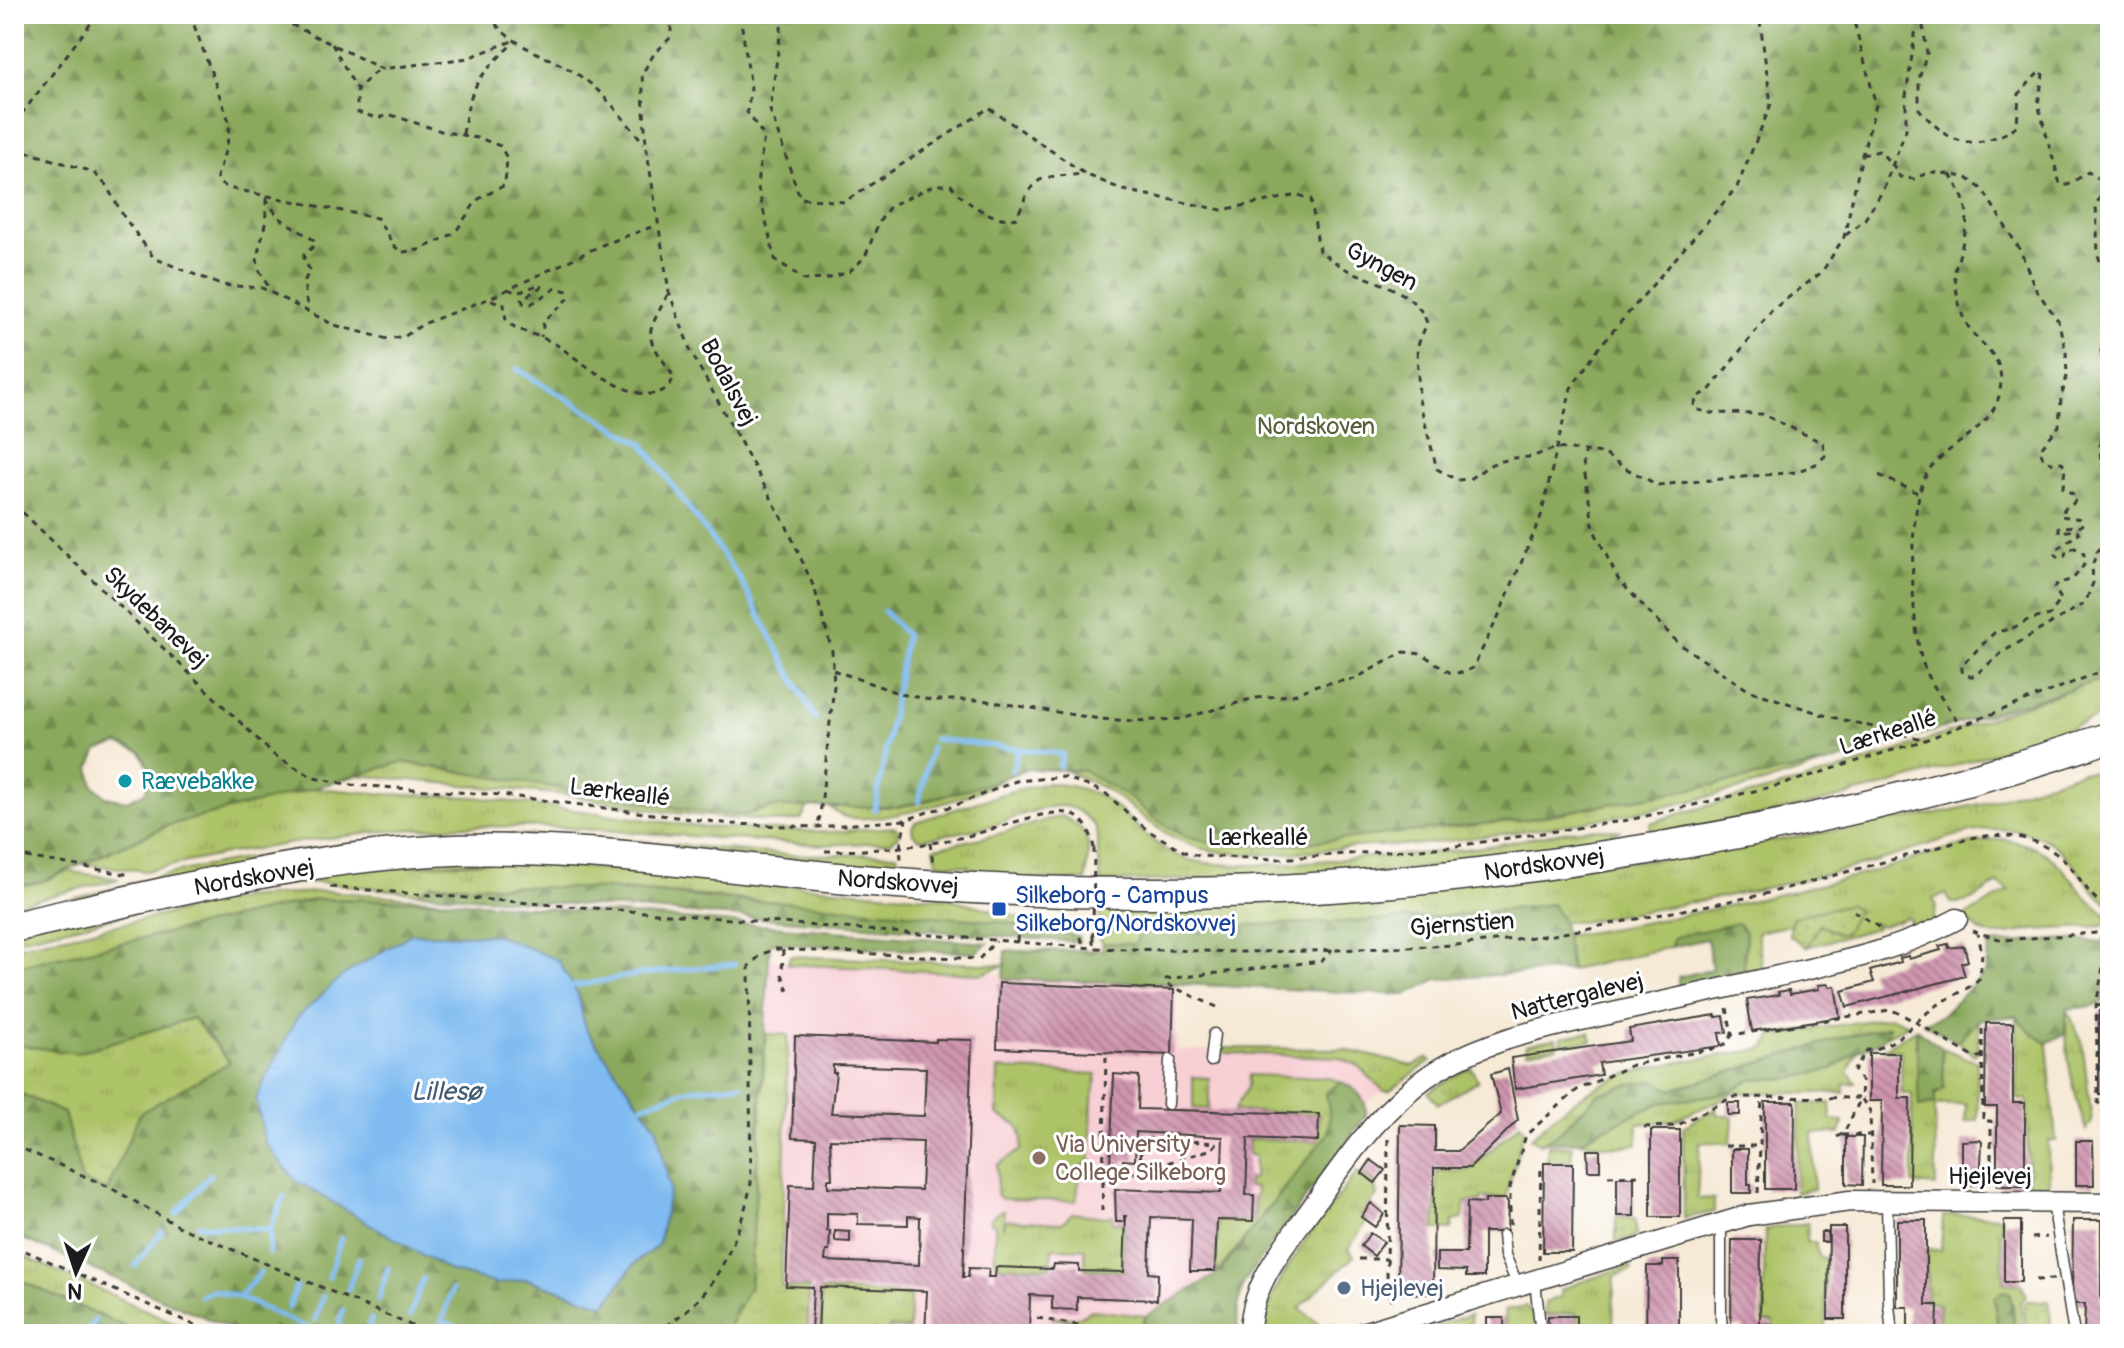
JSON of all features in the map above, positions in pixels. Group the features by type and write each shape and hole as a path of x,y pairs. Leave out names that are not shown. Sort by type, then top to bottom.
{"street":[{"name":"Nordskovvej","path":"14,927 137,898 285,870 432,852 608,854 826,877 1046,892 1254,891 1430,879 1561,863 1779,827 1905,797 2110,737"},
{"name":"Nattergalevej","path":"1250,1334 1250,1323 1267,1270 1349,1156 1387,1111 1417,1084 1454,1062 1523,1033 1868,956 1936,931 1957,919"},
{"name":"Hjejlevej","path":"1359,1334 1757,1214 1850,1201 2110,1203"}],"lane":[{"path":"1211,1061 1214,1034"},
{"path":"1168,1104 1170,1060"},
{"path":"1880,1202 1892,1334"},
{"path":"2053,1203 2074,1334"},
{"path":"1721,1224 1723,1334"},
{"path":"1503,1235 1505,1255 1531,1282 1541,1334"}],"path":[{"path":"14,124 98,14"},
{"path":"190,14 230,124 217,177 220,184 266,198 377,218 394,246 402,252 419,250 455,233 477,200 505,185 507,158 500,146 391,115 377,118 357,112 357,90 332,44"},
{"path":"270,14 382,69"},
{"path":"489,14 496,26 515,40 581,76 646,145"},
{"name":"Bodalsvej","path":"671,14 671,37 654,54 642,74 646,145 669,292 691,352 787,527 815,590 832,651 831,715 817,827"},
{"path":"740,14 751,88 747,112 764,136 757,184 762,211 775,259 804,280 826,279 849,272 865,257 879,222 890,206 912,193 935,185 951,185 959,195 1007,220 1017,218 1030,187 1043,177 1085,174"},
{"path":"783,14 770,110 800,198 844,202 989,108 1085,174"},
{"path":"833,670 883,690 931,700 981,700 1100,719 1134,721 1181,719 1255,698 1293,695 1317,685 1354,679 1404,652 1422,654 1449,672 1462,673 1473,668 1499,615 1543,508 1571,388 1581,370 1737,187 1771,104 1759,14"},
{"path":"1844,237 1876,105 1852,14"},
{"path":"1556,448 1603,453 1658,485 1796,472 1816,464 1825,456 1823,443 1762,414 1709,413 1695,409 1694,404 1698,396 1708,392 1772,310 1822,272 1844,237 1865,219 1882,192 1906,130 1906,96 1918,14"},
{"path":"1928,14 1923,26 1927,53 1919,79 1919,109 1938,129 1959,141 1975,144 2010,131 2017,125 2019,94 2040,71 2043,75 2038,104 2060,184 2068,185 2088,172 2103,181 2096,205 2098,255 2105,277 2107,332 2101,350 2105,374 2110,383"},
{"path":"463,134 467,105 480,76 515,40"},
{"path":"357,90 382,69 468,58 515,40"},
{"path":"14,148 93,172 106,185 124,217 154,258 221,285 262,288 334,325 388,339 405,336 423,324 488,299 602,245 657,225"},
{"path":"1862,155 1879,151 1900,177 1913,179 1930,172 1950,174 1967,178 1983,190 2020,250 2036,290 2058,320 2066,352 2067,376 2061,398 2059,426 2040,449 2043,458 2052,463 2062,462 2065,467 2063,488 2076,499 2061,516 2083,522 2081,526 2059,527 2059,532 2077,530 2079,533 2055,551 2055,555 2058,558 2065,556 2066,551 2075,548 2084,554 2084,565 2073,579 2054,588 2061,599 2050,615 1995,632 1966,661 1962,671 1967,676 1974,676 2003,652 2085,603 2093,583 2092,566 2097,552 2110,538"},
{"name":"Gyngen","path":"1085,174 1123,190 1222,210 1298,195 1311,199 1319,251 1342,266 1406,295 1422,309 1427,323 1417,347 1419,400 1437,469 1457,480 1469,479 1492,464 1531,457 1556,448"},
{"path":"1950,174 1962,193 1969,216 1954,275 1963,317 1975,335 1991,349 2001,376 2000,394 1994,407 1975,430 1929,469 1918,493 1914,540 1915,620 1922,659 1942,700 1962,726"},
{"path":"266,198 265,226 257,259 258,272 273,293"},
{"path":"266,198 278,217 314,240 315,245 304,255 310,270 305,280 305,297 310,312"},
{"path":"508,289 517,293 540,284 541,287 522,299 523,303 531,304 556,288 567,291 568,299 544,321 541,338"},
{"path":"488,299 504,304 506,321 517,331 554,343 602,378 647,394 660,393 669,387 674,377 651,345 649,331 669,292"},
{"path":"2110,406 2104,419 2101,452 2102,467 2110,479"},
{"path":"1586,450 1583,463 1594,530 1618,579 1678,643 1748,690 1824,715 1925,740"},
{"path":"1879,475 1918,493"},
{"name":"Skydebanevej","path":"14,504 274,755"},
{"name":"Lærkeallé","path":"274,755 314,778 352,785 502,795 732,824 817,827 906,820 951,807 1016,781 1064,777 1104,792 1159,838 1185,852 1199,856 1275,859 1449,847 1629,820 1784,784 1925,740 2110,668"},
{"path":"906,820 900,847 991,831 1047,814 1064,813 1080,819 1087,827 1094,849 1093,948"},
{"name":"Gjernstien","path":"330,887 1093,948 1239,952 1332,950 1456,945 1553,935 1761,895 1997,834 2037,841 2053,851 2095,899 2110,909"},
{"path":"930,843 934,864"},
{"path":"14,855 133,875"},
{"path":"1009,910 1019,911 1017,942"},
{"path":"1854,911 1885,931 1892,947"},
{"path":"1049,914 1073,925 1082,935 1083,947"},
{"path":"1957,919 1978,934 2003,940 2096,933 2108,939 2096,1006 2098,1102 2107,1118 2108,1171"},
{"path":"2103,936 2110,922"},
{"path":"1871,1135 1839,1136 1844,1133 1861,1098 1862,1081 1854,1070 1867,1050 1876,1050 1916,1024 1934,1007 1970,988 1980,978 1982,953 1978,934"},
{"path":"657,1334 698,1300 729,1253 747,1208 751,1183 749,966 762,954 783,950 979,959 996,941"},
{"path":"783,950 782,974 789,994"},
{"path":"1217,1007 1166,984 1166,979 1322,961 1332,950"},
{"path":"1503,1235 1510,1234 1510,1187 1526,1135 1577,1090 1632,1065 1717,1048 1727,1043 1732,1035 1724,988"},
{"path":"2096,1006 2110,1005"},
{"path":"1732,1035 1890,1010 1898,1011 1975,1058 1982,1056"},
{"path":"1982,1029 1983,1121 1991,1121 1991,1202"},
{"path":"1102,1211 1106,1057"},
{"path":"1644,1127 1676,1126 1733,1097 1861,1098"},
{"path":"1757,1214 1762,1097"},
{"path":"1861,1098 1870,1111 1880,1202"},
{"path":"1103,1183 1140,1172 1212,1149 1217,1143 1141,1138 1140,1172"},
{"path":"14,1145 109,1187 182,1228 431,1334"},
{"path":"1725,1146 1760,1146"},
{"path":"1388,1147 1387,1285 1398,1322"},
{"path":"1531,1282 1541,1164"},
{"path":"1608,1176 1643,1175"},
{"path":"2110,1238 2107,1290 2110,1293"},
{"path":"14,1246 215,1334"},
{"path":"1359,1259 1387,1259"},
{"path":"1037,1318 1127,1334"}],"shaded area":[{"name":"Via University College Silkeborg","path":"768,959 1023,976 1175,969 1177,1050 1337,1052 1394,1082 1362,1107 1241,1281 1232,1334 725,1334"}],"green space":[{"name":"Nordskoven","path":"14,14 2110,14 2110,677 1826,764 1523,820 1284,845 1216,844 1183,835 1085,771 1029,769 974,788 899,807 774,807 744,815 709,813 402,762 297,793 169,825 41,882 14,887","holes":["119,744 141,752 152,775 145,792 127,801 106,797 93,785 90,767 98,750"]},
{"path":"2110,677 2110,713 2000,751 1886,786 1771,814 1656,833 1650,829 1651,823 1863,763"},
{"path":"402,762 709,813 744,815 774,807 808,807 801,819 785,822 725,818 667,812 568,795 357,775"},
{"path":"1826,764 1677,804 1576,823 1423,844 1257,854 1218,852 1187,844 1154,825 1108,790 1065,770 1086,771 1131,799 1158,821 1523,820"},
{"path":"2081,772 2094,772 2110,785 2110,905 2057,847 2031,834 1994,829 1975,831 1884,859 1791,882 1581,922 1563,922 1551,904 1449,916 1140,929 1136,944 1102,943 1099,939 1100,904 1671,858 1944,812 1988,802"},
{"path":"1004,778 950,801 881,817 846,817 830,807 899,807"},
{"path":"1047,783 1092,792 1105,799 1166,850 1179,857 1217,864 1280,864 1416,854 1489,846 1589,829 1620,831 1599,846 1366,875 1101,882 1096,828 1085,816 1071,808 1043,808 994,825 920,839 913,834 915,822"},
{"path":"314,788 474,797 702,827 829,832 895,827 899,831 891,842 822,845 553,827 465,826 306,841 145,871 83,864 169,825"},
{"path":"1061,816 1085,834 1088,849 1086,881 996,877 971,870 969,866 937,863 934,848"},
{"path":"503,834 604,838 790,855 897,854 898,861 925,868 890,872 668,848 375,868 511,861 951,899 1012,915 1045,928 659,892 432,884 418,893 317,882 175,904 14,940 14,910 72,899 169,874 252,857 335,845"},
{"path":"2003,839 2033,847 2052,859 2108,920 2103,926 1995,936 1979,931 1965,916 2009,891 1998,883 1965,902 1951,903 1946,893 1933,899 1936,908 1932,924 1913,929 1908,917 1882,926 1873,923 1877,928 1807,947 1820,924 1837,934 1857,911 1757,932 1763,970 1744,970 1746,933 1674,937 1671,947 1571,970 1565,936 1750,901 1860,875 1949,849"},
{"path":"67,871 119,879 14,905 14,887 41,882"},
{"path":"432,884 611,889 739,901 773,901 1001,922 1079,936 1079,942 418,893"},
{"path":"325,891 454,901 317,899 14,967 14,947 243,898"},
{"path":"318,899 454,901 988,943 975,953 770,943 750,1286 725,1334 243,1334 14,1235 14,1091 64,1113 82,1181 107,1191 140,1113 230,1062 193,1018 76,1053 17,1045 14,1053 14,967","holes":["578,994 585,1028 657,1128 658,1245 634,1264 605,1305 526,1279"]},
{"path":"1552,904 1563,922 1571,970 1437,979 1405,995 1004,979 1006,951 1102,950 1102,943 1136,944 1140,929 1449,916"},
{"path":"1850,904 1857,911 1845,933 1838,934 1820,924 1807,947 1789,935 1793,917"},
{"path":"1738,923 1746,933 1744,970 1678,988 1678,977 1712,969 1707,939 1671,947 1674,937"},
{"path":"2110,936 2110,999 2093,1006 2067,1009 2064,1034 2047,1043 2031,1033 2016,1016 1979,1020 1958,1042 1923,1023 1941,1016 1985,973 1990,944 2069,939 2101,942"},
{"path":"790,956 1005,965 981,974 788,964"},
{"path":"2067,1009 2082,1041 2092,1122 2086,1130 2070,1070 2066,1040"},
{"path":"2017,1016 2031,1033 2047,1043 2056,1141 2048,1141 2049,1187 2028,1185 2027,1100 2017,1099"},
{"path":"1891,1017 1910,1024 1887,1035 1888,1027 1844,1037 1670,1090 1654,1081 1582,1108 1560,1132 1540,1144 1531,1138 1574,1101 1624,1075 1765,1048 1774,1035"},
{"path":"193,1018 230,1063 140,1113 107,1192 82,1182 64,1113 14,1091 14,1053 17,1045 76,1053"},
{"path":"1979,1020 1978,1052 1974,1055 1958,1042"},
{"path":"1889,1026 1887,1035 1874,1045 1858,1051 1832,1069 1793,1078 1749,1080 1728,1093 1660,1103 1581,1142 1544,1142 1560,1132 1598,1094 1634,1083 1654,1081 1671,1090"},
{"path":"1916,1029 1919,1106 1944,1088 1942,1048 1977,1062 1978,1120 1965,1122 1966,1104 1935,1105 1936,1186 1913,1184 1912,1094 1902,1094 1901,1051 1883,1049"},
{"path":"1916,1029 1942,1048 1944,1088 1935,1094 1935,1104 1919,1107"},
{"path":"1590,1032 1592,1041 1562,1044 1561,1037"},
{"path":"766,1034 788,1035 781,1284 783,1287 809,1288 808,1332 725,1334 750,1286"},
{"path":"1556,1038 1557,1047 1527,1052 1526,1045"},
{"path":"1222,1048 1343,1049 1413,1066 1428,1058 1431,1061 1389,1091 1384,1091 1357,1065 1337,1057 1226,1053"},
{"path":"1858,1051 1848,1071 1856,1083 1844,1084 1844,1093 1735,1093 1673,1121 1638,1124 1637,1144 1617,1147 1581,1142 1660,1103 1728,1093 1749,1080 1793,1078 1832,1069"},
{"path":"1471,1067 1478,1081 1438,1104 1428,1092"},
{"path":"998,1069 1097,1074 1092,1100 1090,1161 1081,1167 1076,1201 1002,1199 997,1195 997,1165 1021,1150 1022,1138 1018,1125 997,1115"},
{"path":"1249,1075 1329,1078 1341,1082 1326,1093 1330,1115 1328,1133 1216,1274 1218,1221 1254,1221 1256,1188 1248,1187 1248,1179 1254,1178 1255,1156 1249,1155 1249,1139 1318,1141 1319,1114 1234,1111 1248,1086"},
{"path":"1193,1077 1209,1078 1209,1109 1193,1108"},
{"path":"1341,1082 1360,1095 1366,1115 1244,1282 1238,1307 1237,1334 1148,1334 1139,1331 1146,1316 1219,1273 1328,1133 1330,1115 1326,1093"},
{"path":"1830,1103 1831,1120 1844,1121 1840,1133 1813,1133 1814,1189 1796,1193 1800,1104"},
{"path":"1716,1108 1717,1114 1733,1118 1731,1143 1700,1142 1697,1198 1714,1199 1714,1212 1684,1218 1683,1127"},
{"path":"1520,1124 1524,1129 1506,1197 1465,1202 1463,1219 1453,1221 1452,1230 1435,1229 1437,1170 1468,1171"},
{"path":"1548,1145 1572,1146 1571,1161 1547,1161"},
{"path":"1357,1172 1375,1183 1377,1196 1361,1216 1367,1221 1349,1248 1354,1256 1299,1308 1323,1327 1336,1323 1336,1329 1322,1334 1267,1334 1267,1316 1284,1273"},
{"path":"1004,1211 1003,1228 1006,1220 1062,1223 1072,1213 1112,1215 1113,1222 1124,1223 1123,1271 1085,1269 1085,1249 1052,1248 1051,1267 1001,1266 995,1261 995,1224 990,1223 991,1218"},
{"path":"1943,1216 2001,1217 2003,1283 2022,1284 2026,1297 2020,1302 2022,1334 2015,1334 2013,1304 1995,1298 1998,1334 1939,1334 1939,1304 1927,1302 1927,1249 1941,1250"},
{"path":"1616,1217 1635,1219 1637,1236 1616,1243"},
{"path":"1808,1223 1807,1242 1815,1242 1819,1257 1826,1258 1827,1334 1774,1334 1774,1322 1763,1322 1765,1229"},
{"path":"14,1252 200,1334 142,1334 14,1278"},
{"path":"1630,1265 1632,1270 1614,1277 1613,1334 1578,1334 1576,1313 1545,1315 1545,1303 1562,1296 1561,1289"},
{"path":"14,1278 142,1334 14,1334"},
{"path":"821,1290 910,1295 909,1330 890,1327 889,1334 820,1333"},
{"path":"2003,1291 2010,1293 2015,1334 1998,1334 1995,1298"},
{"path":"2027,1301 2048,1301 2051,1334 2025,1334 2024,1305"},
{"path":"1526,1306 1535,1319 1535,1334 1506,1334 1505,1310"},
{"path":"1092,1310 1146,1316 1139,1331 1051,1318 1079,1317"},
{"path":"1470,1315 1471,1323 1454,1329 1454,1334 1410,1334"}],"water":[{"name":"Lillesø","path":"411,934 497,935 558,960 578,994 585,1028 657,1128 670,1189 658,1245 634,1264 605,1305 527,1279 497,1284 450,1271 295,1180 265,1143 256,1098 296,1019 342,976"}],"building":[{"path":"1948,944 1949,948 1964,946 1968,961 1961,963 1965,976 1847,1007 1842,991 1874,982 1870,971 1901,962 1900,958 1908,956 1909,959 1941,950 1939,946"},
{"path":"999,983 1174,990 1172,1055 997,1048"},
{"path":"1828,984 1829,987 1835,986 1840,1017 1752,1031 1747,1000 1779,995 1778,992 1789,990 1790,994 1819,989 1818,985"},
{"path":"2099,1011 2110,1011 2110,1094 2099,1094"},
{"path":"1724,1016 1727,1032 1719,1033 1721,1046 1599,1063 1601,1075 1515,1089 1511,1058 1631,1041 1629,1029"},
{"path":"1986,1023 2013,1023 2013,1103 2025,1103 2025,1186 1997,1186 1997,1107 1985,1107"},
{"path":"795,1036 936,1042 936,1039 972,1040 963,1277 968,1277 969,1268 989,1269 988,1277 995,1277 996,1267 1053,1269 1054,1264 1079,1265 1079,1271 1124,1272 1126,1216 1124,1222 1116,1222 1115,1189 1221,1193 1223,1137 1136,1132 1135,1161 1123,1160 1123,1167 1110,1166 1114,1074 1139,1076 1138,1109 1319,1114 1318,1141 1248,1138 1246,1195 1254,1195 1253,1221 1217,1220 1215,1271 1190,1271 1192,1219 1151,1217 1149,1273 1158,1274 1157,1300 1077,1297 1077,1310 1052,1309 1052,1296 1030,1295 1029,1334 925,1334 927,1291 820,1287 818,1334 811,1334 813,1287 786,1286 790,1185 814,1186 816,1139 792,1138","holes":["833,1065 926,1068 924,1116 831,1113 836,1073 833,1073","830,1139 923,1142 921,1190 828,1187 828,1179 832,1179","827,1213 858,1214 858,1224 908,1225 908,1216 920,1217 919,1265 825,1261 826,1251 829,1251 830,1231 827,1231"]},
{"path":"1869,1053 1899,1053 1899,1098 1910,1098 1909,1185 1881,1185 1882,1101 1869,1101"},
{"path":"1508,1069 1518,1120 1470,1168 1434,1168 1433,1294 1398,1293 1400,1125 1435,1126 1435,1151 1458,1151 1501,1114 1491,1074"},
{"path":"1765,1102 1795,1102 1794,1189 1765,1189"},
{"path":"1728,1103 1740,1103 1740,1115 1728,1115"},
{"path":"1651,1130 1680,1130 1680,1217 1651,1217"},
{"path":"1846,1137 1863,1137 1862,1185 1846,1184"},
{"path":"1980,1140 1980,1185 1962,1185 1962,1141"},
{"path":"2076,1141 2093,1141 2094,1185 2076,1185"},
{"path":"1732,1149 1748,1149 1748,1185 1751,1185 1751,1193 1732,1193"},
{"path":"1587,1150 1600,1150 1600,1171 1588,1171"},
{"path":"1371,1160 1385,1170 1375,1183 1362,1173"},
{"path":"1544,1163 1573,1163 1572,1252 1543,1252"},
{"path":"1617,1177 1634,1177 1634,1216 1617,1216"},
{"path":"1485,1199 1506,1199 1508,1203 1507,1232 1484,1232 1484,1277 1466,1277 1466,1271 1437,1270 1437,1253 1466,1253 1467,1202 1485,1203"},
{"path":"1371,1203 1384,1214 1375,1227 1361,1217"},
{"path":"1897,1220 1926,1220 1926,1305 1938,1305 1937,1334 1908,1334 1908,1307 1897,1307"},
{"path":"2073,1220 2101,1220 2101,1300 2110,1300 2110,1334 2084,1334 2085,1304 2072,1304"},
{"path":"2004,1221 2021,1221 2021,1282 2004,1282"},
{"path":"1829,1227 1845,1227 1845,1319 1828,1319"},
{"path":"835,1231 850,1232 850,1242 835,1241"},
{"path":"1821,1232 1827,1232 1828,1242 1821,1242"},
{"path":"1370,1233 1384,1242 1374,1256 1361,1246"},
{"path":"1732,1240 1761,1240 1760,1324 1772,1324 1772,1334 1743,1334 1743,1327 1731,1327"},
{"path":"1663,1261 1679,1261 1679,1334 1646,1334 1647,1266 1663,1266"},
{"path":"1548,1316 1576,1316 1576,1334 1548,1334"},
{"path":"1487,1318 1504,1318 1504,1334 1487,1334"}],"waterway":[{"path":"517,369 643,444 740,579 815,718"},
{"path":"875,810 906,635 884,611"},
{"path":"934,739 1063,754 1059,767"},
{"path":"919,802 931,747"},
{"path":"1012,771 1018,750"},
{"path":"574,986 642,974 735,964"},
{"path":"642,1106 690,1089 741,1085"},
{"path":"176,1213 211,1174"},
{"path":"269,1254 270,1230 284,1196"},
{"path":"198,1225 270,1230"},
{"path":"135,1266 162,1231"},
{"path":"329,1277 341,1238"},
{"path":"348,1290 359,1258"},
{"path":"378,1301 388,1268"},
{"path":"239,1297 260,1273"},
{"path":"410,1316 423,1279"},
{"path":"289,1308 296,1286"},
{"path":"200,1297 212,1290 239,1297 321,1334"},
{"path":"439,1331 452,1290"},
{"path":"315,1320 323,1296"},
{"path":"337,1332 343,1310"},
{"path":"366,1334 371,1319"},
{"path":"87,1334 95,1320"},
{"path":"443,1321 473,1334"},
{"path":"89,1331 105,1334"}],"place":[{"name":"Rævebakke","path":"125,781"},
{"name":"Silkeborg - Campus Silkeborg/Nordskovvej","path":"999,909"},
{"name":"Via University College Silkeborg","path":"1039,1158"},
{"name":"Hjejlevej","path":"1344,1288"}]}
